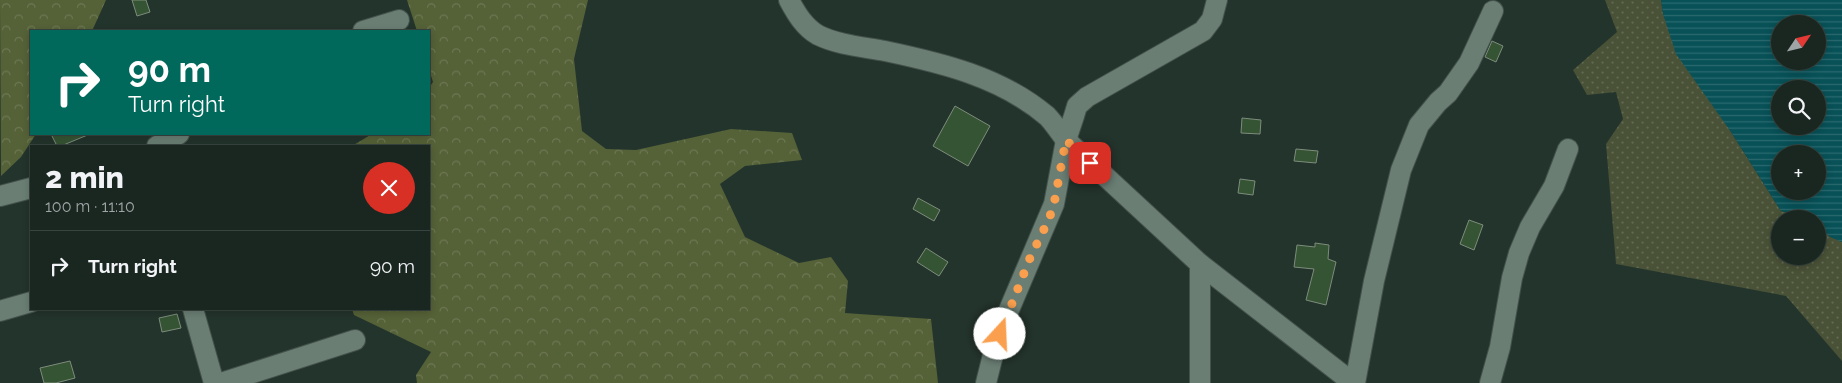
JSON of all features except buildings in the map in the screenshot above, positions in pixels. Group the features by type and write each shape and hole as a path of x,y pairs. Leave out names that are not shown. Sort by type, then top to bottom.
{"street":[{"path":"789,0 800,19 818,34 842,43 949,66 981,76 1024,100 1048,118 1066,140 1200,264 1354,383 1374,281 1401,170 1419,125 1438,102 1448,94 1469,63 1493,11"},
{"path":"986,383 1006,317 1054,204 1066,140 1077,106 1087,97 1203,31 1212,19 1217,0"},
{"path":"366,30 399,20"},
{"path":"159,145 177,135"},
{"path":"1490,383 1500,346 1512,278 1519,253 1530,227 1554,186 1568,149"},
{"path":"0,196 30,188"},
{"path":"1200,264 1200,383"},
{"path":"0,312 30,302"},
{"path":"193,310 214,383"},
{"path":"221,383 354,340"}],"green space":[{"path":"0,0 106,0 92,30 30,30 30,135 35,135 21,157 1,176"},
{"path":"407,0 588,0 574,59 582,131 606,149 636,150 731,129 792,133 802,160 745,166 720,184 745,237 799,263 831,257 848,281 845,313 931,319 938,383 417,383 416,375 431,352 354,315 352,310 430,310 430,145 354,145 370,135 430,135 430,86 433,82 430,72 430,30 417,30"},
{"path":"1605,0 1661,0 1663,14 1731,132 1771,195 1771,200 1774,200 1780,210 1771,210 1771,265 1826,265 1826,233 1842,242 1842,361 1786,296 1616,264 1606,144 1623,119 1616,92 1587,95 1573,70 1617,32"}],"water":[{"path":"1661,0 1842,0 1842,242 1826,233 1826,210 1780,210 1774,200 1826,200 1826,145 1771,145 1771,195 1731,132 1676,54 1663,14"}],"route":[{"path":"1000,334 1038,238 1049,219 1054,204 1066,140 1090,163"}]}
